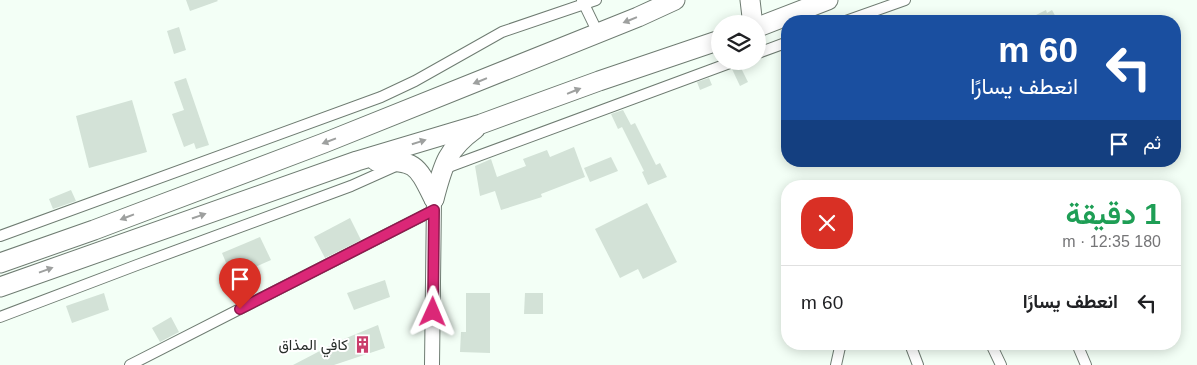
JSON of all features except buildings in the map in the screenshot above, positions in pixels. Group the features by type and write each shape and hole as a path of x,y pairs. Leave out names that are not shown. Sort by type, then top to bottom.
{"highway":[{"path":"0,263 94,230 324,143 598,33 675,0"},
{"path":"750,0 752,3 752,15"},
{"path":"789,15 828,0"},
{"path":"766,24 781,18"},
{"path":"0,287 357,161 481,124 711,43"},
{"path":"434,204 442,169 450,152 481,124"},
{"path":"357,161 396,160 415,166 422,176 434,204"}],"main road":[{"path":"432,365 434,204"}],"street":[{"path":"0,236 381,97 415,81 502,32 583,2 596,0"},
{"path":"863,15 905,0"},
{"path":"583,2 598,33"},
{"path":"766,50 781,45"},
{"path":"442,169 711,70"},
{"path":"0,317 137,264 351,186 406,162"},
{"path":"130,365 434,204"},
{"path":"836,365 839,350"},
{"path":"912,350 918,365"},
{"path":"994,350 1001,365"},
{"path":"1080,350 1086,365"}],"place":[{"name":"كافي المذاق","path":"362,344"}],"route":[{"path":"240,309 434,210 433,312"}]}
